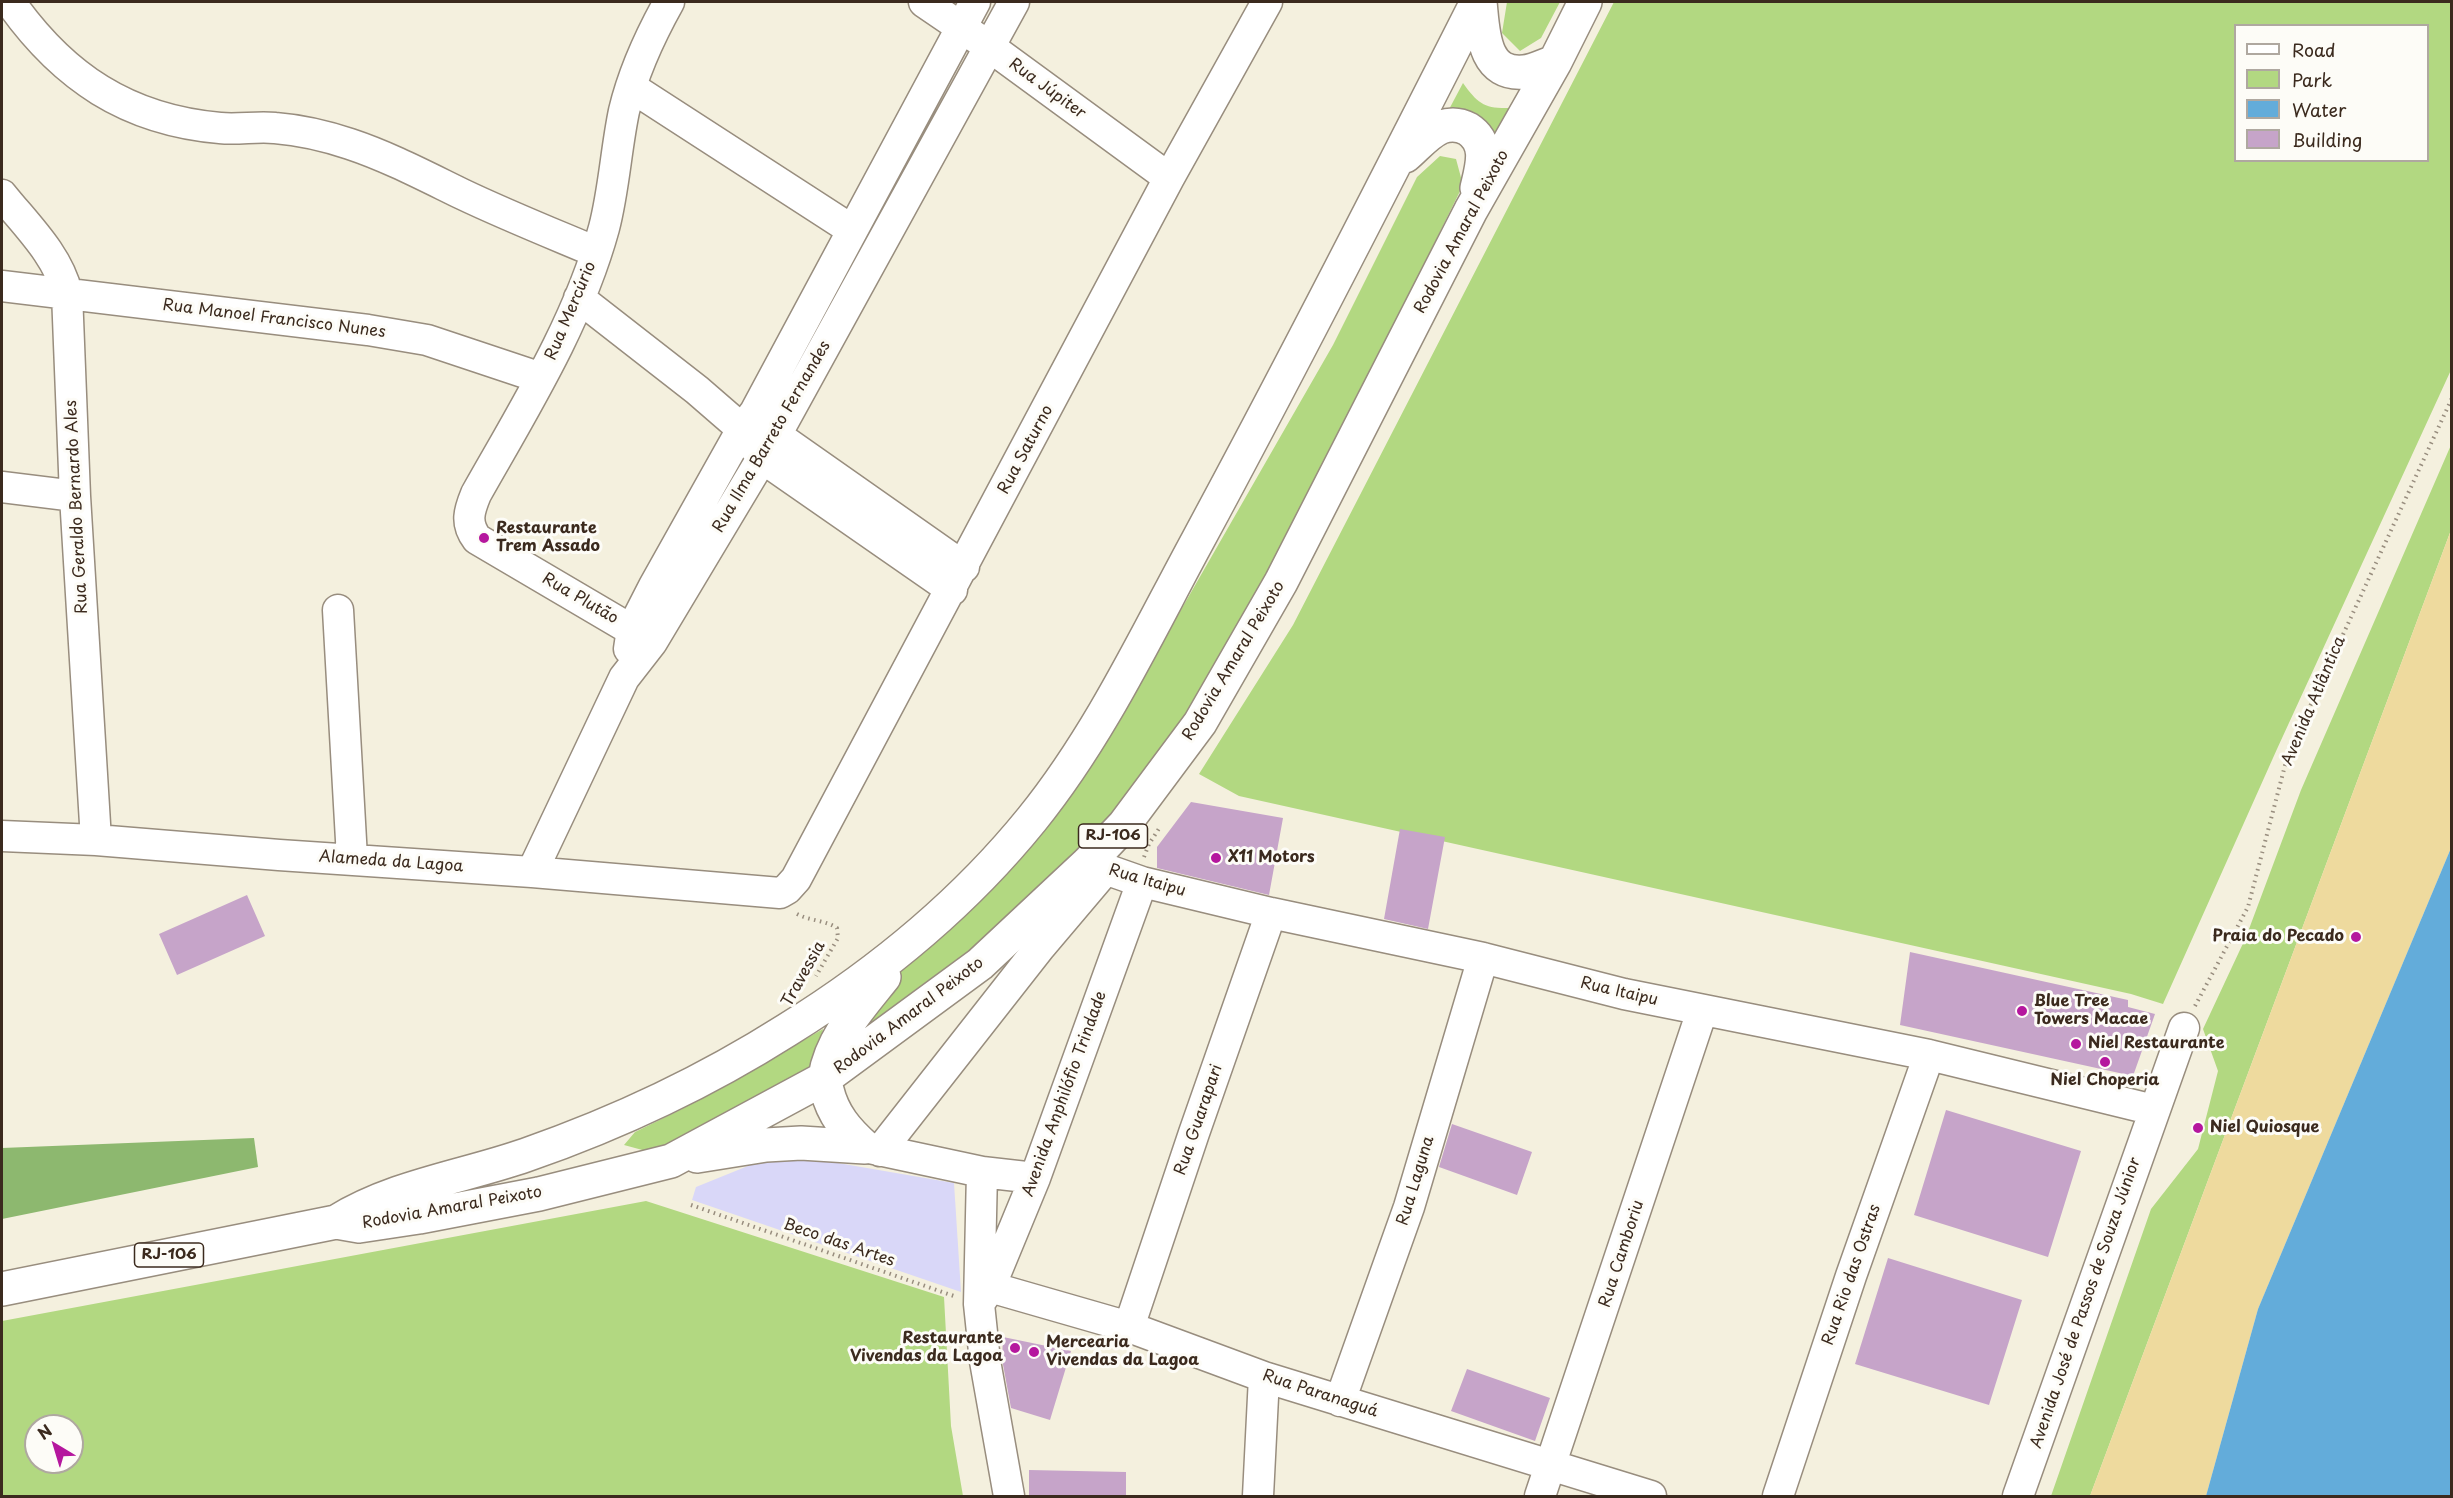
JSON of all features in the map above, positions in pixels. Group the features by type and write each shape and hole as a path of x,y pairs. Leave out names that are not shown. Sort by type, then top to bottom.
{"highway":[{"path":"1479,2 1487,52 1502,67 1524,72 1555,62"},
{"name":"Rodovia Amaral Peixoto","path":"2,1289 336,1222 372,1202 523,1156 627,1117 698,1083 787,1030 838,997 914,940 979,879 1026,826 1088,739 1146,637 1279,390 1479,2"},
{"name":"Rodovia Amaral Peixoto","path":"336,1222 359,1226 419,1217 539,1194 671,1161 825,1078 980,964 1097,866 1124,825 1200,723 1281,582 1472,210 1555,62 1585,2"},
{"path":"1394,166 1432,132 1451,125 1474,133 1483,147 1482,167 1472,210"},
{"path":"873,1149 847,1131 831,1105 825,1078 842,1034 857,1011 914,940"},
{"path":"671,1161 765,1145 801,1143 873,1149"}],"street":[{"path":"10,2 31,32 59,60 119,101 180,123 222,128 274,128 314,134 351,144 396,162 464,195 587,277 748,420 769,447 958,578"},
{"name":"Rua Mercúrio","path":"477,539 468,524 470,507 541,378 587,277 604,226 624,111 631,87 641,60 669,2"},
{"name":"Rua Júpiter","path":"924,2 990,47 1170,178"},
{"name":"Rua Ilma Barreto Fernandes","path":"532,872 642,635 748,420 975,2"},
{"name":"Rua Ilma Barreto Fernandes","path":"642,635 769,447 1014,2"},
{"name":"Rua Saturno","path":"785,901 787,889 796,879 1170,178 1267,2"},
{"path":"631,87 852,230"},
{"name":"Rua Geraldo Bernardo Ales","path":"2,195 51,256 62,274 67,293 75,496 96,840"},
{"name":"Rua Manoel Francisco Nunes","path":"2,286 283,318 427,340 541,378"},
{"path":"2,487 75,496"},
{"name":"Rua Plutão","path":"477,539 642,635"},
{"path":"338,610 352,858"},
{"name":"Alameda da Lagoa","path":"2,836 96,840 532,872 785,901"},
{"path":"1035,1178 982,1172 873,1149 1040,947 1097,866"},
{"name":"Rua Itaipu","path":"1097,866 1143,871 1271,913 1483,958 1624,994 1702,1011 1929,1055 2154,1110"},
{"name":"Avenida Anphilófio Trindade","path":"975,1296 1035,1178 1143,871"},
{"name":"Rua Guarapari","path":"1129,1327 1271,913"},
{"name":"Rua Laguna","path":"1340,1401 1409,1208 1483,958"},
{"name":"Rua Camboriu","path":"1540,1497 1702,1011"},
{"path":"2154,1110 2184,1028"},
{"name":"Rua Rio das Ostras","path":"1778,1497 1851,1276 1929,1055"},
{"path":"2038,1497 2191,1068"},
{"name":"Avenida José de Passos de Souza Júnior","path":"2018,1497 2154,1110"},
{"path":"982,1172 975,1296 1009,1497"},
{"name":"Rua Paranaguá","path":"975,1296 1129,1327 1264,1377 1651,1497"},
{"path":"1258,1497 1264,1377"}],"path":[{"name":"Avenida Atlântica","path":"2184,1028 2248,907 2288,754 2451,398"},
{"path":"1143,871 1149,844 1164,820"},
{"name":"Travessia","path":"785,901 807,919 829,923 837,928 838,938 812,983"},
{"path":"691,1205 975,1296"}],"shaded area":[{"path":"780,1153 954,1183 961,1292 692,1200 696,1187"}],"green space":[{"path":"1507,2 1560,2 1541,38 1520,51 1502,33"},
{"path":"1614,2 2451,2 2451,370 2163,1004 2131,994 1239,796 1199,774 1293,625"},
{"path":"1463,83 1483,104 1511,108 1493,142 1446,115"},
{"path":"1440,156 1456,159 1463,185 1244,630 1133,801 986,946 846,1053 881,990 1021,858 1120,716 1333,345 1417,177"},
{"path":"2451,445 2451,530 2090,1496 2051,1496 2151,1209 2198,1149 2218,1071 2203,1029 2246,937 2301,790"},
{"path":"823,1029 817,1069 690,1139 646,1151 624,1145 635,1132 682,1109"},
{"path":"254,1138 258,1167 2,1219 2,1148"},
{"path":"646,1201 944,1297 951,1426 963,1496 2,1496 2,1321"}],"sand":[{"name":"Praia do Pecado","path":"2451,530 2451,848 2258,1309 2206,1496 2090,1496"}],"water":[{"path":"2451,848 2451,1496 2206,1496 2258,1309"}],"building":[{"name":"X11 Motors","path":"1191,802 1283,818 1269,895 1157,868 1157,847"},
{"path":"1400,829 1445,837 1428,929 1384,919"},
{"path":"247,895 265,936 177,975 159,934"},
{"name":"Blue Tree Towers Macae","path":"1910,952 2128,1000 2128,1007 2155,1014 2133,1076 1900,1025"},
{"path":"1946,1110 2081,1151 2048,1257 1914,1215"},
{"path":"1452,1124 1532,1152 1517,1195 1439,1167"},
{"path":"1888,1258 2022,1300 1989,1405 1855,1364"},
{"path":"1003,1337 1071,1351 1050,1420 1011,1408 1002,1359"},
{"path":"1467,1369 1550,1398 1535,1441 1451,1411"},
{"path":"1029,1470 1126,1472 1126,1497 1029,1497"}],"place":[{"name":"Restaurante Trem Assado","path":"484,538"},
{"name":"X11 Motors","path":"1216,858"},
{"name":"Praia do Pecado","path":"2356,937"},
{"name":"Blue Tree Towers Macae","path":"2022,1011"},
{"name":"Niel Restaurante","path":"2076,1044"},
{"name":"Niel Choperia","path":"2105,1062"},
{"name":"Niel Quiosque","path":"2198,1128"},
{"name":"Restaurante Vivendas da Lagoa","path":"1015,1348"},
{"name":"Mercearia Vivendas da Lagoa","path":"1034,1352"}]}
